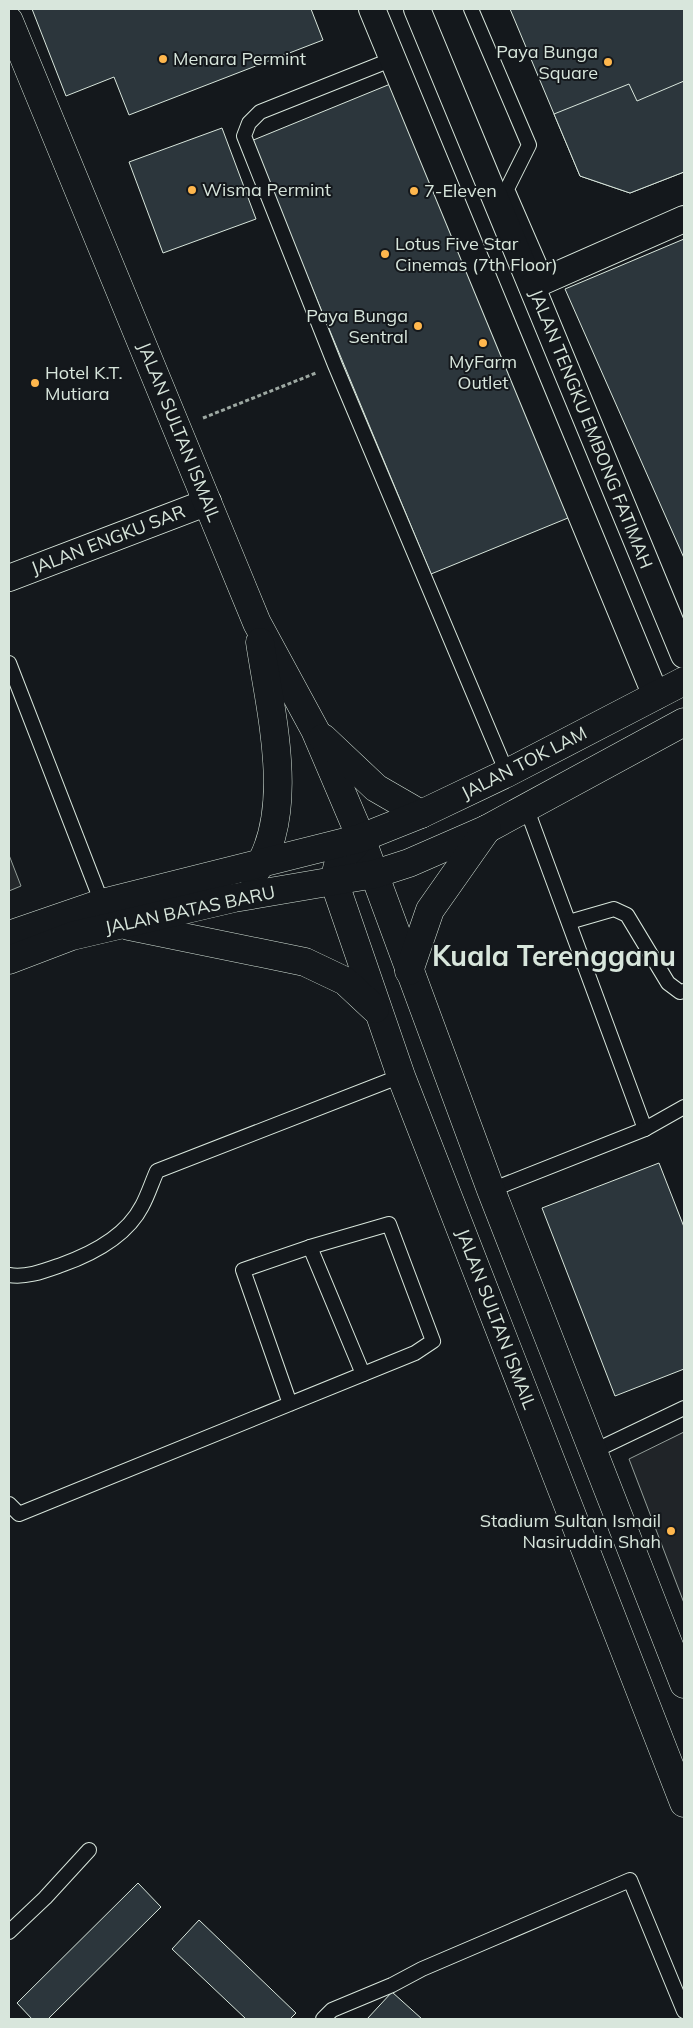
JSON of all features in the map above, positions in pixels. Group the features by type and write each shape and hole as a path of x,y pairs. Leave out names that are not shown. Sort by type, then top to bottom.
{"main road":[{"name":"JALAN SULTAN ISMAIL","path":"9,21 257,623 315,730 361,838 491,1190 684,1684"},
{"path":"234,898 262,863 273,835 277,796 274,736 257,623"},
{"name":"JALAN TOK LAM","path":"361,838 421,814 506,773 684,681"},
{"path":"375,874 409,863 487,829 684,722"},
{"path":"315,730 376,788 421,814"},
{"path":"409,971 430,910 487,829"},
{"path":"334,881 339,861 361,838"},
{"name":"JALAN BATAS BARU","path":"9,935 102,903 361,838"},
{"name":"JALAN BATAS BARU","path":"9,960 72,936 234,898 375,874"},
{"name":"JALAN SULTAN ISMAIL","path":"334,881 401,1076 684,1803"},
{"path":"120,925 305,962 345,981 378,1011"}],"street":[{"path":"372,9 656,696"},
{"name":"JALAN TENGKU EMBONG FATIMAH","path":"417,9 539,282 684,655"},
{"path":"539,282 684,219"},
{"name":"JALAN ENGKU SAR","path":"9,578 208,502"}],"lane":[{"path":"470,9 528,145 507,189 539,282"},
{"path":"393,59 260,112 249,123 244,136 335,366 506,773"},
{"path":"9,663 102,903"},
{"path":"526,807 645,1129"},
{"path":"569,922 614,909 627,915 668,983 680,992 684,991"},
{"path":"9,1276 20,1277 49,1269 80,1258 112,1241 141,1208 157,1171 401,1076"},
{"path":"491,1190 645,1129 684,1107"},
{"path":"9,1504 19,1514 290,1404 362,1374 415,1353 433,1341 389,1224 310,1247 243,1270 290,1404"},
{"path":"310,1247 362,1374"},
{"path":"592,1452 684,1408"},
{"path":"9,1932 45,1898 89,1850"},
{"path":"323,2019 332,2010 392,1985 422,1969 630,1880 684,2011"}],"path":[{"path":"177,428 335,366"}],"shaded area":[{"path":"9,855 21,886 9,891"},
{"name":"Stadium Sultan Ismail Nasiruddin Shah","path":"684,1432 684,1603 629,1459"}],"building":[{"name":"Menara Permint","path":"32,9 311,9 323,40 129,115 114,77 66,96"},
{"name":"Paya Bunga Square","path":"510,9 684,9 684,172 630,193 580,176"},
{"name":"Paya Bunga Sentral","path":"405,78 585,511 431,574 251,141"},
{"path":"684,81 684,172 630,193 580,176 554,114 629,84 637,101"},
{"name":"Wisma Permint","path":"222,128 256,219 163,253 129,162"},
{"path":"684,239 684,558 565,289"},
{"path":"659,1163 684,1227 684,1369 615,1396 542,1208"},
{"path":"138,1883 161,1907 48,2019 32,2019 17,2003"},
{"path":"199,1920 296,2013 290,2019 246,2019 172,1949"},
{"path":"392,1992 422,2019 367,2019"}],"place":[{"name":"Menara Permint","path":"163,59"},
{"name":"Paya Bunga Square","path":"608,62"},
{"name":"Wisma Permint","path":"192,190"},
{"name":"7-Eleven","path":"414,191"},
{"name":"Lotus Five Star Cinemas (7th Floor)","path":"385,254"},
{"name":"Paya Bunga Sentral","path":"418,326"},
{"name":"MyFarm Outlet","path":"483,343"},
{"name":"Hotel K.T. Mutiara","path":"35,383"},
{"name":"Stadium Sultan Ismail Nasiruddin Shah","path":"671,1531"}],"district":[{"name":"Kuala Terengganu","path":"554,956"}]}
